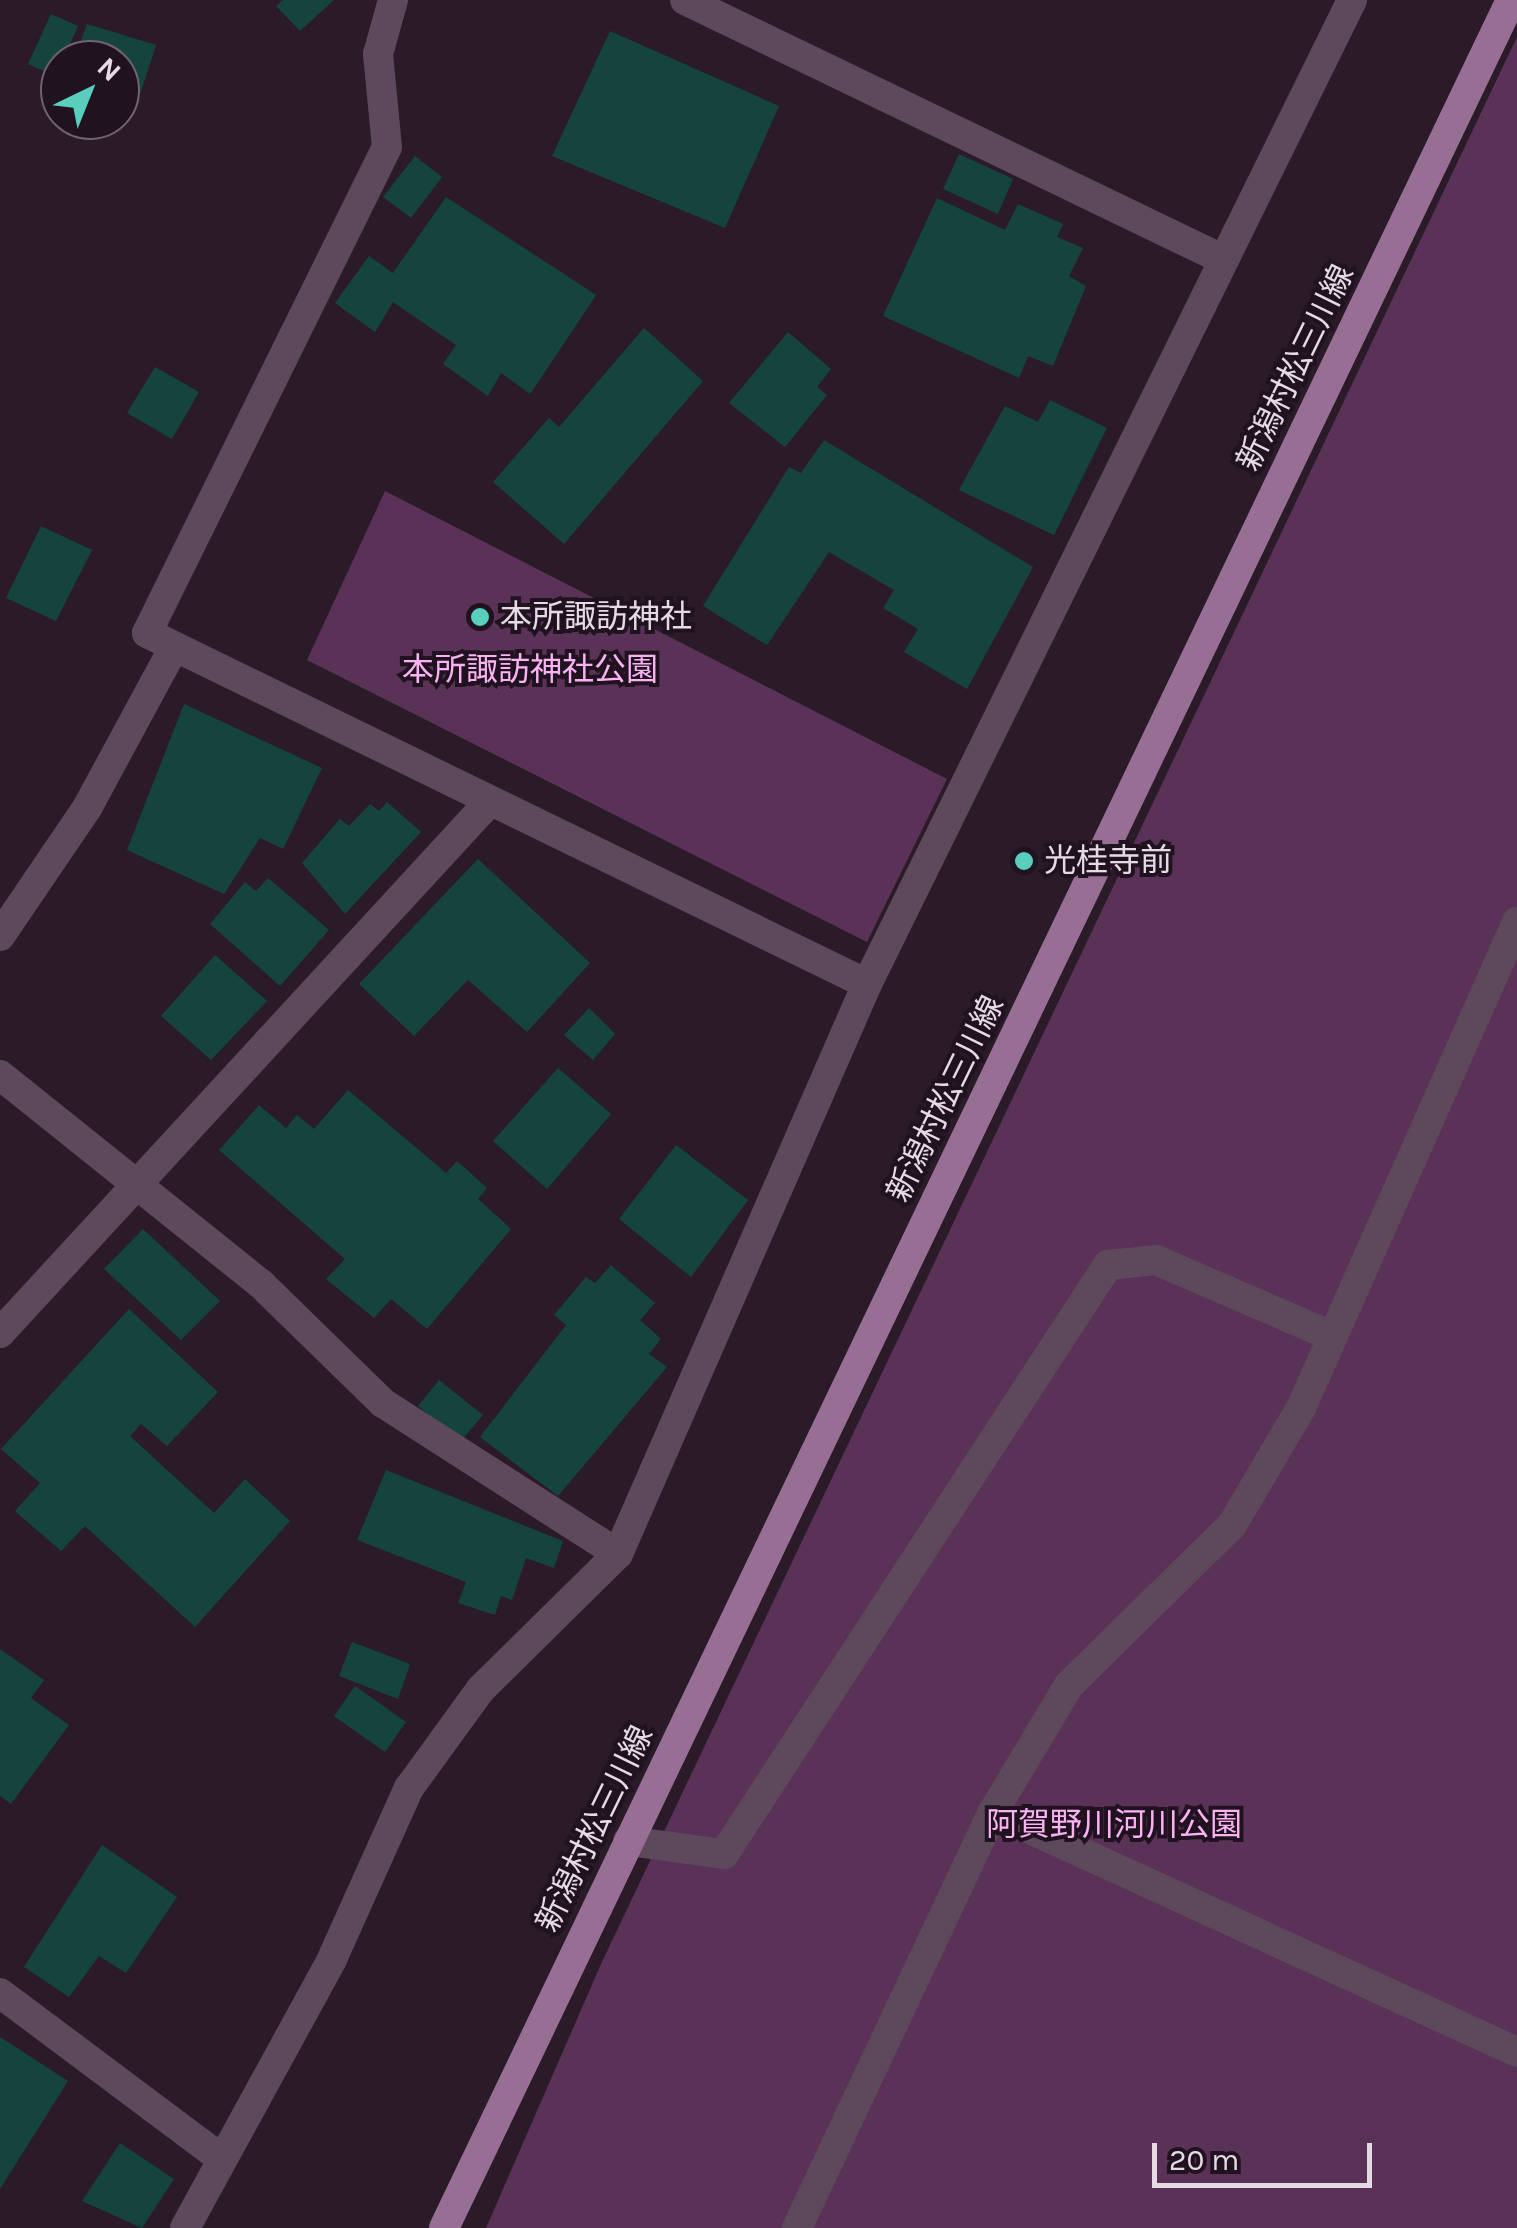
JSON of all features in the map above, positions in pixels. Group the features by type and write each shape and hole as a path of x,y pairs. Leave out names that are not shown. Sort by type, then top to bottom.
{"main road":[{"name":"新潟村松三川線","path":"444,2228 1511,0"}],"street":[{"path":"393,0 378,54 387,147 147,633 867,984"},
{"path":"684,0 1220,258"},
{"path":"185,2228 332,1959 409,1788 481,1689 618,1554 867,984 1220,258 1352,0"},
{"path":"0,936 87,808 174,647"},
{"path":"0,1333 132,1182 490,801"},
{"path":"797,2228 993,1812 1069,1685 1232,1526 1301,1408 1326,1334 1517,922"},
{"path":"0,1076 261,1284 383,1403 618,1554"},
{"path":"628,1841 724,1854 1108,1265 1156,1260 1326,1334"},
{"path":"993,1812 1517,2052"},
{"path":"0,1993 222,2158"}],"green space":[{"name":"阿賀野川河川公園","path":"1517,37 1517,2228 486,2228 601,1964"},
{"name":"本所諏訪神社公園","path":"385,491 947,779 867,942 307,660"}],"building":[{"path":"283,0 334,0 300,31 276,6"},
{"path":"51,14 78,26 72,40 40,40 40,69 28,64"},
{"path":"87,24 140,40 81,40"},
{"path":"610,31 779,106 725,228 552,156"},
{"path":"140,40 156,45 140,95"},
{"path":"959,154 1013,179 998,214 943,189"},
{"path":"415,156 442,177 411,218 383,197"},
{"path":"446,197 596,295 530,394 501,373 488,396 443,364 456,345 393,302 375,332 335,303 369,256 393,273"},
{"path":"937,198 1005,230 1018,204 1063,224 1057,237 1083,248 1069,276 1086,286 1053,366 1028,356 1019,378 883,316"},
{"path":"644,328 703,381 564,544 493,482 549,418 559,427"},
{"path":"788,332 831,369 817,387 827,395 785,447 729,403"},
{"path":"155,367 199,392 172,439 127,413"},
{"path":"1050,400 1107,428 1054,535 959,490 1005,406 1038,422"},
{"path":"824,440 1033,567 967,689 904,652 918,629 883,608 894,590 829,552 767,645 703,606 789,467 801,473"},
{"path":"41,526 92,550 56,621 6,598"},
{"path":"184,704 322,768 283,849 260,838 224,894 127,850"},
{"path":"387,802 421,832 345,914 302,863 340,819 349,826 370,804 379,811"},
{"path":"478,859 590,963 527,1032 468,980 414,1036 359,984"},
{"path":"268,878 329,930 280,986 210,924 245,882 256,891"},
{"path":"215,955 267,1001 211,1060 161,1016"},
{"path":"589,1008 615,1034 593,1060 564,1035"},
{"path":"558,1068 611,1114 547,1189 493,1141"},
{"path":"348,1090 446,1173 457,1161 487,1188 478,1199 511,1229 427,1329 391,1299 374,1318 326,1279 345,1259 219,1150 259,1105 286,1128 297,1115 314,1129"},
{"path":"676,1145 748,1200 691,1277 619,1219"},
{"path":"143,1229 220,1301 181,1340 104,1269"},
{"path":"611,1265 655,1303 640,1320 661,1339 649,1354 667,1367 558,1496 480,1437 566,1325 554,1315 586,1277 595,1283"},
{"path":"129,1309 218,1392 167,1446 141,1424 130,1436 214,1513 245,1479 290,1521 195,1627 85,1526 61,1551 15,1511 40,1483 1,1449"},
{"path":"439,1380 483,1415 461,1441 418,1406"},
{"path":"386,1470 563,1541 554,1568 526,1558 512,1600 501,1596 495,1615 458,1603 466,1582 357,1540"},
{"path":"352,1642 410,1664 398,1699 339,1676"},
{"path":"0,1649 44,1680 31,1698 69,1725 11,1804 0,1796"},
{"path":"355,1686 406,1722 385,1752 334,1716"},
{"path":"102,1845 177,1897 126,1973 99,1956 69,1997 24,1967"},
{"path":"0,2037 68,2081 0,2189"},
{"path":"120,2143 174,2179 142,2228 82,2201"}],"place":[{"name":"本所諏訪神社","path":"480,617"},
{"name":"光桂寺前","path":"1024,861"}]}
